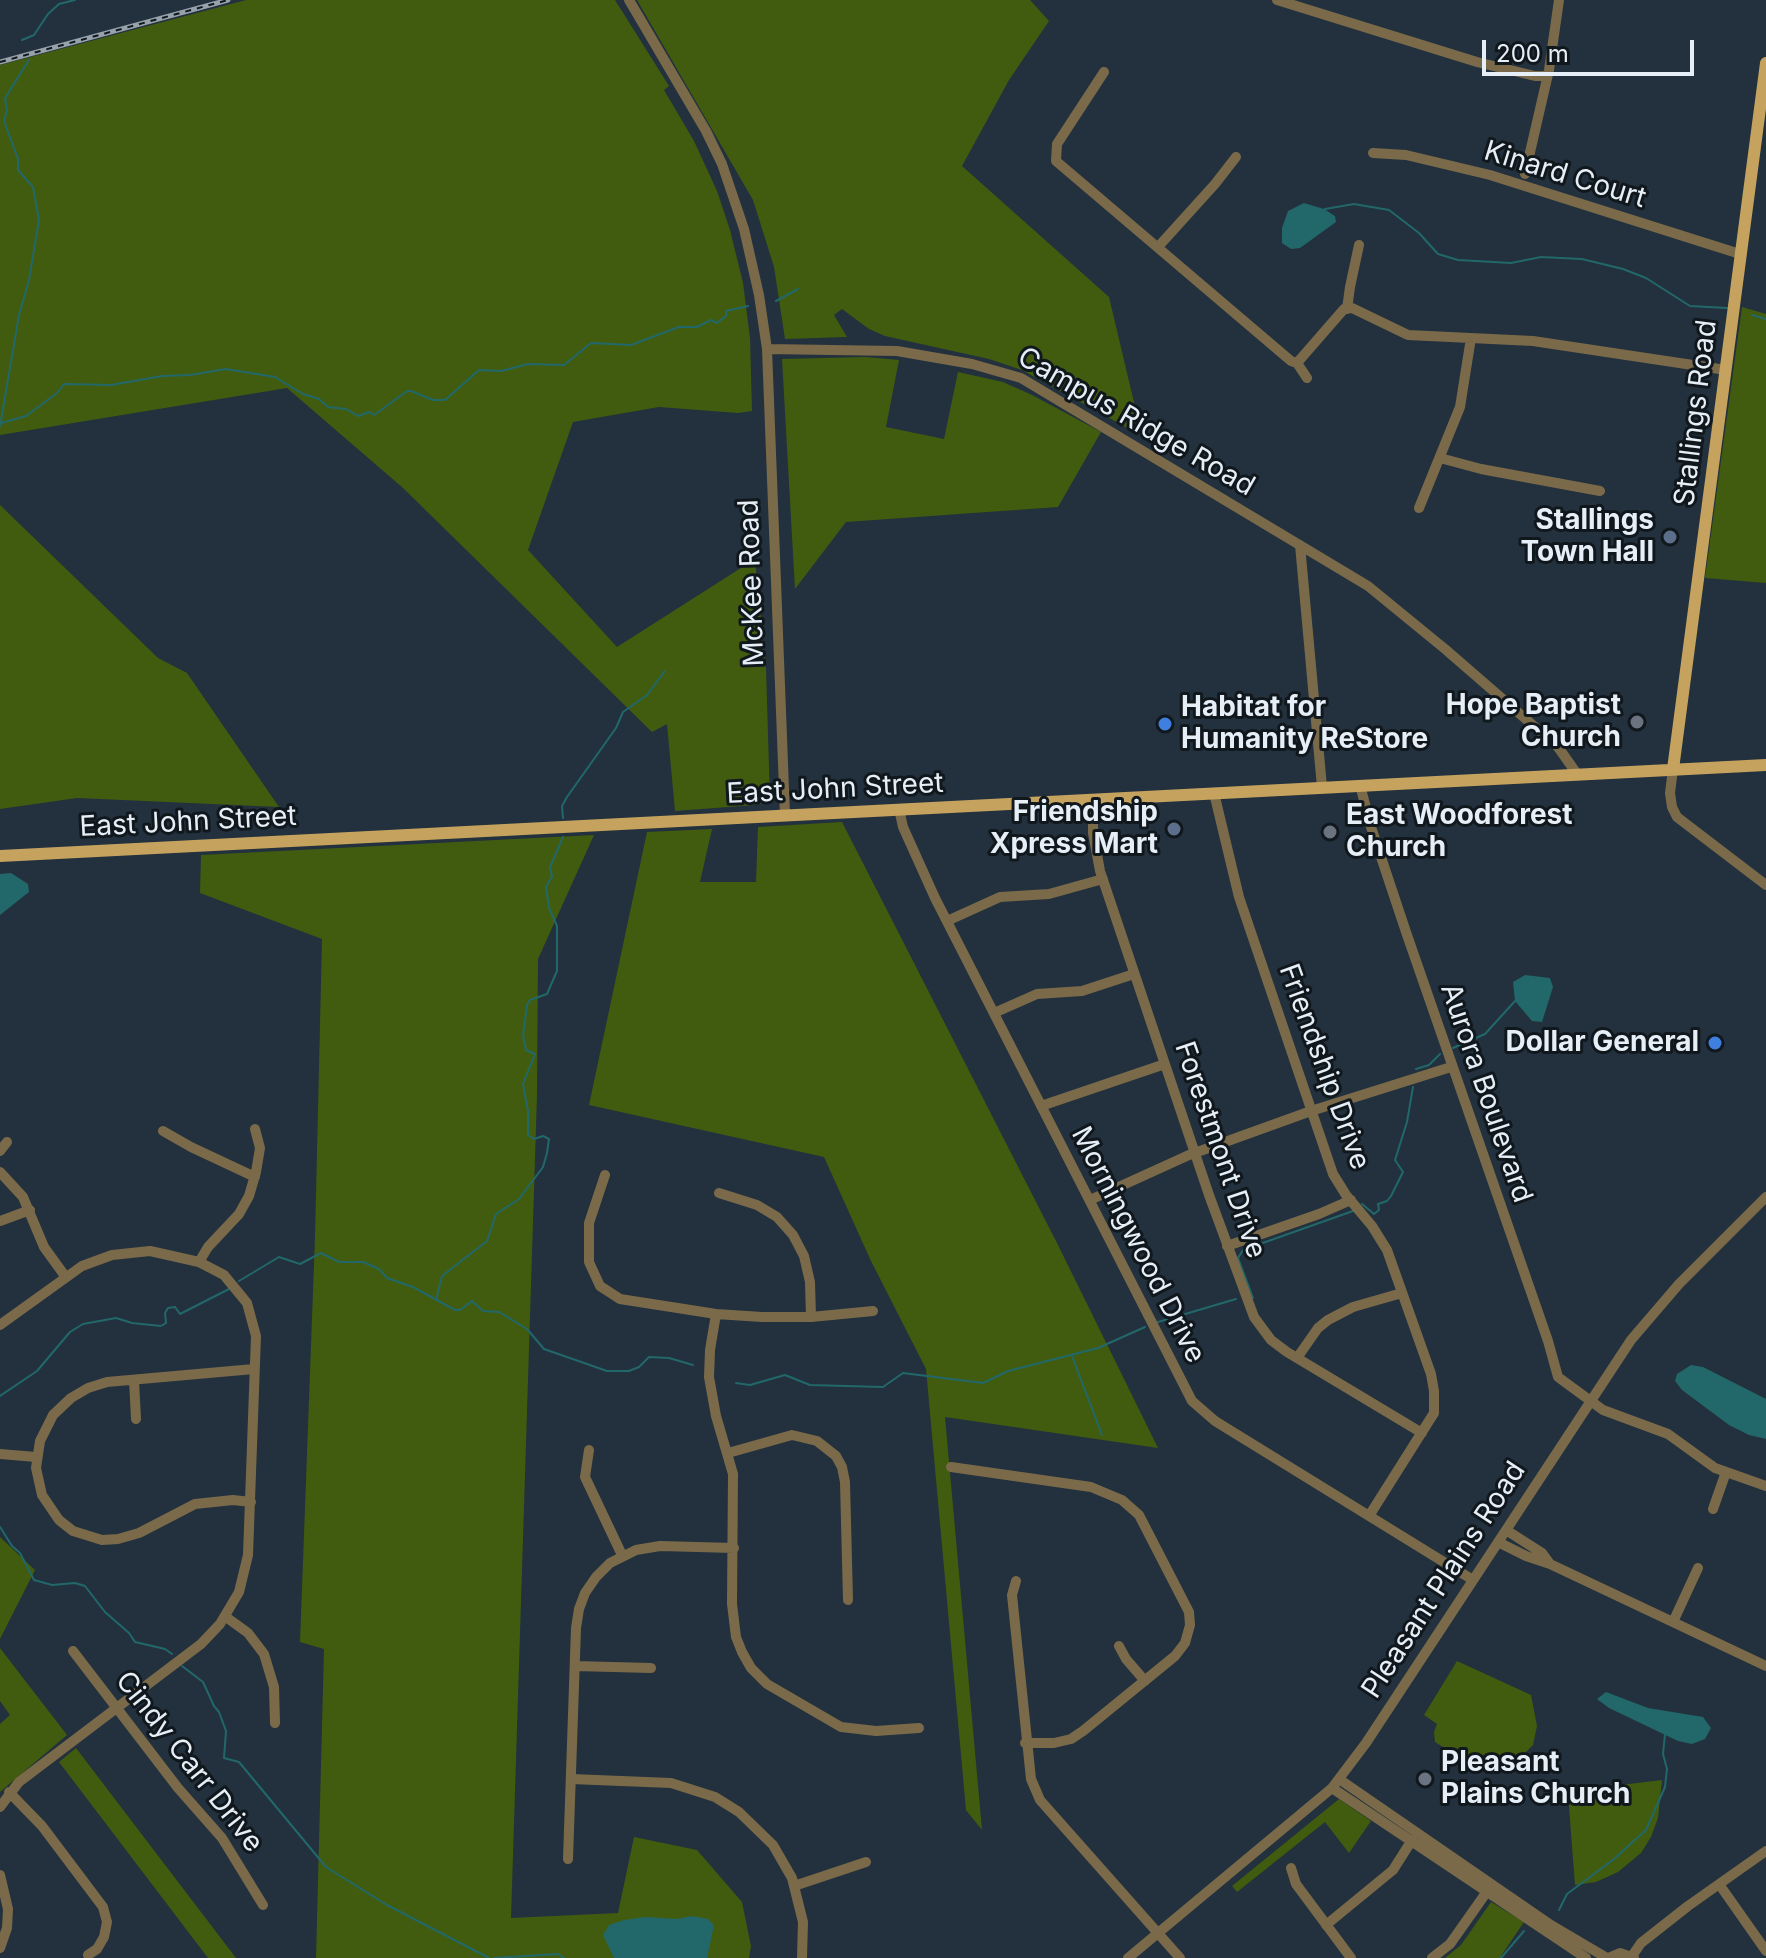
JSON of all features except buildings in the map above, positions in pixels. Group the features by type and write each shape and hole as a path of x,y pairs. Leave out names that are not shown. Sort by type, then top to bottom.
{"main road":[{"name":"Stallings Road","path":"1673,769 1766,63"},
{"name":"East John Street","path":"0,856 1766,765"}],"street":[{"path":"629,0 722,164 748,242 767,349"},
{"path":"1277,0 1465,58 1546,76"},
{"path":"1525,174 1549,70 1559,0"},
{"path":"1104,72 1057,144 1056,161 1297,363 1307,378"},
{"name":"Kinard Court","path":"1373,153 1406,155 1490,175 1740,254"},
{"path":"1158,247 1236,157"},
{"path":"1347,309 1359,245"},
{"path":"1297,363 1344,309 1352,308 1408,335 1533,341 1726,370"},
{"path":"1419,508 1460,407 1471,338"},
{"name":"Campus Ridge Road","path":"767,349 897,351 972,364 1021,378 1368,586 1558,747 1577,774"},
{"name":"McKee Road","path":"767,349 785,815"},
{"path":"1440,458 1481,469 1600,491"},
{"path":"1300,545 1322,787"},
{"path":"1673,769 1670,793 1677,817 1766,885"},
{"name":"Aurora Boulevard","path":"1360,785 1451,1067 1558,1377 1603,1410 1668,1434 1715,1468 1766,1486"},
{"name":"Friendship Drive","path":"1214,793 1239,897 1333,1174 1387,1250 1434,1391 1434,1413 1369,1516"},
{"name":"Forestmont Drive","path":"1093,799 1093,833 1103,879 1227,1246 1258,1325 1271,1340 1297,1358 1422,1433"},
{"name":"Morningwood Drive","path":"899,809 915,857 1181,1384 1197,1407 1473,1580"},
{"path":"947,921 1000,897 1049,894 1103,879"},
{"path":"994,1013 1037,994 1082,991 1134,974"},
{"path":"1041,1106 1165,1064"},
{"path":"1090,1200 1195,1153 1311,1111 1451,1067"},
{"path":"199,1262 208,1247 239,1214 249,1196 260,1148 255,1129"},
{"path":"163,1131 255,1177"},
{"path":"0,1172 23,1197 44,1247 65,1276"},
{"path":"605,1175 589,1223 589,1262 600,1286 620,1299 716,1314 811,1317 873,1311"},
{"path":"719,1193 757,1205 777,1217 793,1235 804,1256 810,1282 811,1317"},
{"name":"Pleasant Plains Road","path":"1128,1958 1335,1784 1366,1743 1589,1402 1649,1317 1766,1197"},
{"path":"1227,1246 1351,1200"},
{"path":"0,1221 30,1210"},
{"path":"0,1325 65,1276 92,1261 126,1252 167,1253 199,1262 230,1281 247,1303 255,1327 251,1502 246,1571 226,1617 201,1644 9,1792 0,1807"},
{"path":"1297,1358 1318,1328 1333,1317 1353,1307 1402,1293"},
{"path":"716,1314 709,1377 716,1416 733,1474 732,1604 735,1631 742,1652 759,1677 841,1727 876,1731 919,1728"},
{"path":"251,1502 233,1500 195,1504 129,1537 95,1539 66,1526 49,1508 39,1485 36,1457 48,1424 71,1398 97,1385 254,1369"},
{"path":"134,1380 136,1419"},
{"path":"728,1453 792,1435 817,1441 836,1456 845,1482 848,1600"},
{"path":"589,1450 585,1477 622,1555"},
{"path":"0,1454 36,1457"},
{"path":"951,1467 1091,1487 1122,1500 1139,1515 1184,1599 1190,1625 1185,1643 1175,1656 1071,1739 1054,1743 1025,1743"},
{"path":"1713,1509 1726,1472"},
{"path":"1506,1530 1542,1553 1550,1564"},
{"path":"1498,1542 1766,1666"},
{"path":"568,1859 576,1628 585,1593 602,1570 622,1555 660,1546 734,1548"},
{"path":"1673,1622 1698,1568"},
{"path":"1016,1581 1012,1595 1025,1743 1031,1779 1040,1800 1180,1958"},
{"path":"226,1617 248,1633 264,1654 274,1687 275,1723"},
{"path":"1119,1646 1145,1681"},
{"name":"Cindy Carr Drive","path":"73,1651 178,1788 222,1838 263,1905"},
{"path":"575,1666 651,1668"},
{"path":"571,1779 671,1783 715,1797 739,1812 763,1833 782,1859 794,1886 803,1922 802,1958"},
{"path":"1335,1784 1486,1893 1586,1958"},
{"path":"1335,1784 1607,1958 1620,1953 1633,1957 1641,1943 1766,1851"},
{"path":"9,1792 42,1826 103,1907 107,1922 104,1937 97,1949 88,1955"},
{"path":"1326,1925 1393,1870 1412,1840"},
{"path":"794,1886 866,1862"},
{"path":"1291,1868 1296,1884 1351,1958"},
{"path":"0,1875 8,1909 7,1928 0,1948"},
{"path":"1719,1884 1766,1951"},
{"path":"1432,1958 1450,1944 1486,1893"}],"green space":[{"path":"246,0 615,0 669,86 664,90 694,141 717,191 730,230 743,283 750,338 752,411 738,413 659,407 573,422 528,550 617,647 755,559 766,668 770,801 755,805 675,811 667,724 652,732 403,488 287,388 0,435 0,65"},
{"path":"637,0 1030,0 1049,21 1009,80 962,166 1109,297 1142,436 1022,370 989,359 885,336 869,329 842,309 834,315 847,337 785,339 774,267 753,200"},
{"path":"1742,307 1766,314 1766,583 1705,578"},
{"path":"865,357 899,360 886,427 944,439 958,372 1003,382 1101,432 1058,507 846,522 795,589 782,359"},
{"path":"0,505 158,658 187,673 279,807 77,798 0,809"},
{"path":"842,822 1158,1448 945,1417 982,1830 966,1810 926,1369 871,1261 824,1157 589,1105 647,832 712,829 700,882 756,882 758,827"},
{"path":"594,835 538,959 537,1095 511,1918 618,1913 634,1837 697,1850 742,1902 751,1946 749,1958 316,1958 324,1649 300,1642 322,939 200,893 201,855"},
{"path":"0,1537 35,1570 0,1639"},
{"path":"0,1648 67,1735 0,1792 0,1724 10,1715 0,1701"},
{"path":"1457,1661 1531,1695 1537,1726 1533,1745 1525,1753 1501,1766 1461,1758 1435,1742 1437,1724 1424,1715"},
{"path":"76,1748 236,1958 208,1958 59,1762"},
{"path":"1662,1780 1658,1818 1641,1853 1618,1872 1596,1882 1575,1885 1570,1791"},
{"path":"1339,1799 1371,1821 1349,1853 1325,1822 1237,1892 1232,1886"},
{"path":"1491,1902 1524,1922 1502,1958 1445,1958 1461,1945"}],"shaded area":[{"path":"1304,203 1324,209 1335,216 1336,222 1300,248 1291,249 1282,243 1282,228 1288,211"},
{"path":"11,873 28,884 29,892 0,915 0,874"},
{"path":"1525,975 1550,978 1553,987 1542,1022 1532,1021 1515,1001 1513,982"},
{"path":"1691,1365 1703,1367 1766,1399 1766,1439 1729,1425 1682,1390 1675,1381 1677,1374"},
{"path":"1606,1692 1648,1708 1703,1717 1711,1728 1705,1739 1692,1744 1678,1741 1609,1708 1597,1699"},
{"path":"692,1916 708,1919 714,1925 707,1958 614,1958 603,1935 609,1925 624,1920"}],"waterway":[{"path":"22,40 34,35 59,4 75,0"},
{"path":"0,426 39,220 33,187 18,170 18,159 4,121 7,110 5,98 29,60"},
{"path":"1325,209 1354,204 1389,210 1419,233 1438,254 1458,260 1511,263 1541,257 1582,259 1646,278 1690,306 1727,308"},
{"path":"776,301 798,289"},
{"path":"1,423 26,416 64,384 111,385 226,369 275,377 303,394 319,399 328,407 346,409 358,416 369,412 374,415 407,391 433,400 445,400 479,370 501,371 528,364 564,365 591,343 631,345 679,327 697,327 711,320 717,323 726,316 726,311 748,306"},
{"path":"1752,315 1766,319"},
{"path":"563,818 562,806 567,797 616,728 623,712 647,695 665,671"},
{"path":"436,1300 442,1276 487,1241 496,1214 519,1199 543,1167 547,1153 549,1139 543,1136 534,1139 528,1135 523,1084 535,1054 526,1050 523,1035 527,1005 530,1000 547,994 557,971 557,926 549,908 546,887 552,876 550,867 563,837"},
{"path":"1453,1048 1485,1034 1515,1001"},
{"path":"1416,1069 1429,1065 1440,1054"},
{"path":"1362,1204 1374,1214 1379,1210 1378,1204 1391,1196 1403,1172 1395,1160 1407,1122 1413,1087"},
{"path":"1253,1298 1238,1258 1243,1250 1353,1211"},
{"path":"239,1281 279,1257 300,1264 321,1253 339,1262 363,1262 379,1269 387,1278 413,1287 455,1310 472,1301 483,1311 499,1312 527,1329 544,1349 607,1371 629,1371 639,1367 649,1357 669,1358 693,1365"},
{"path":"0,1396 37,1371 70,1332 83,1324 116,1318 161,1326 166,1323 168,1308 175,1307 180,1314 229,1289"},
{"path":"1158,1322 1236,1299"},
{"path":"736,1383 750,1385 785,1375 810,1385 883,1387 903,1373 983,1383 1008,1371 1098,1348 1145,1327"},
{"path":"1072,1356 1102,1435"},
{"path":"0,1527 20,1553 34,1580 52,1585 75,1583 85,1586 135,1642 165,1649 172,1654"},
{"path":"182,1666 203,1682 219,1712 226,1731 224,1758 239,1762 326,1867 387,1905 489,1958"},
{"path":"1559,1910 1567,1894 1646,1830 1665,1787 1665,1734"},
{"path":"1501,1958 1524,1931"},
{"path":"494,1958 558,1954 564,1958"}],"railway":[{"path":"0,62 228,0"}],"place":[{"name":"Stallings Town Hall","path":"1670,537"},
{"name":"Hope Baptist Church","path":"1637,722"},
{"name":"Habitat for Humanity ReStore","path":"1165,724"},
{"name":"Friendship Xpress Mart","path":"1174,829"},
{"name":"East Woodforest Church","path":"1330,832"},
{"name":"Dollar General","path":"1715,1043"},
{"name":"Pleasant Plains Church","path":"1425,1779"}]}
